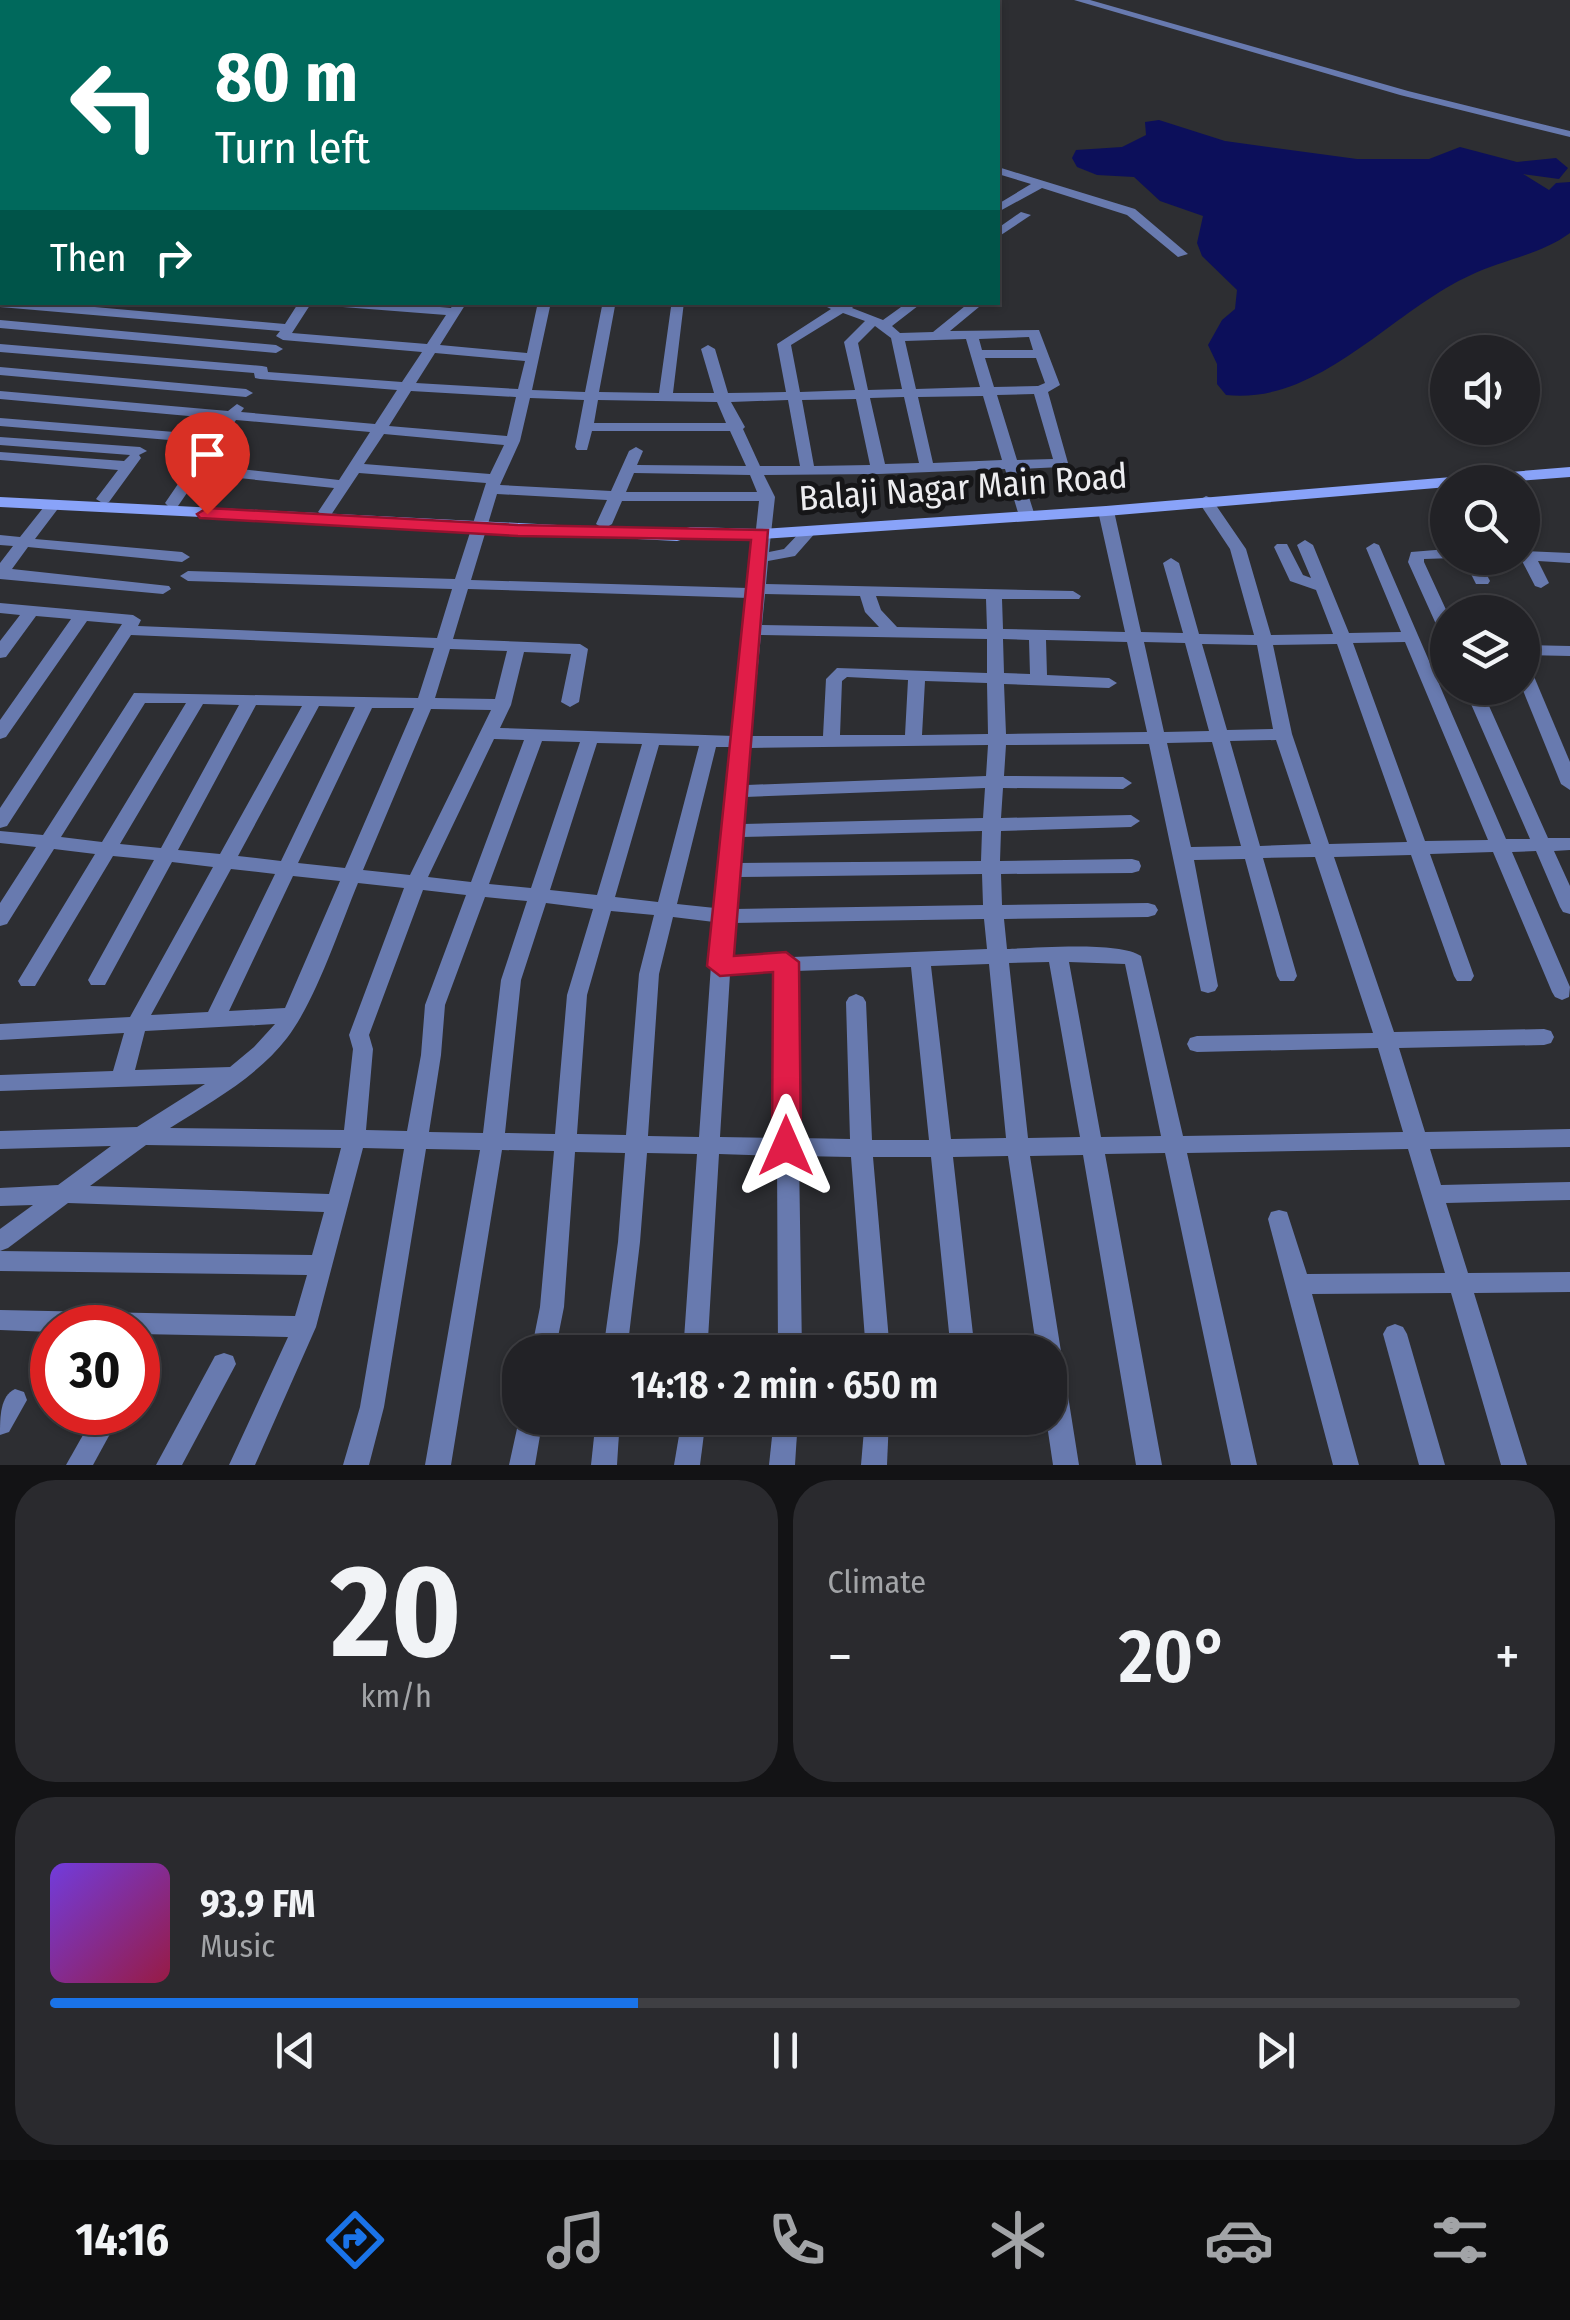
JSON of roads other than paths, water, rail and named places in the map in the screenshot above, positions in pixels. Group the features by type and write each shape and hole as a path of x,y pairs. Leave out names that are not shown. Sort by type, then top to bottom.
{"street":[{"path":"1080,0 1421,98 1570,134"},
{"path":"1143,0 1150,21"},
{"path":"1000,173 1131,212 1182,254"},
{"path":"1000,208 1041,184"},
{"path":"1000,232 1025,215"},
{"path":"174,503 219,440 304,305"},
{"path":"407,305 458,307"},
{"path":"0,1240 275,1044 292,1015 424,706 480,524 513,441 544,305"},
{"path":"582,447 609,305"},
{"path":"664,400 678,305"},
{"path":"879,470 850,342 912,305"},
{"path":"936,336 975,305"},
{"path":"4,375 69,306 282,338"},
{"path":"0,348 408,388 664,400 794,396 987,392 1040,390 1053,385 1034,334 897,337 847,306 784,344 794,396 808,472"},
{"path":"326,512 458,307"},
{"path":"0,324 282,338 531,357"},
{"path":"971,334 1027,516"},
{"path":"897,337 928,468"},
{"path":"696,1335 724,916 767,497 722,398 708,350"},
{"path":"978,354 1043,354"},
{"path":"4,375 246,393"},
{"path":"628,469 808,472 1064,460 1040,390"},
{"path":"0,395 513,441"},
{"path":"0,422 219,440"},
{"path":"586,428 738,427"},
{"path":"104,499 153,434"},
{"path":"0,440 140,451"},
{"path":"604,524 636,450"},
{"path":"0,456 128,466"},
{"path":"356,468 615,496 767,497"},
{"path":"198,469 344,485"},
{"name":"Balaji Nagar Main Road","path":"0,502 677,536 690,532 761,534 1106,511 1570,472"},
{"path":"0,493 480,524 604,524 690,532"},
{"path":"1206,501 1238,549 1264,640 1283,734 1386,1039 1514,1465"},
{"path":"0,573 52,506"},
{"path":"1106,511 1184,854 1208,986"},
{"path":"758,558 790,553 808,531"},
{"path":"0,540 182,557"},
{"path":"1305,546 1346,638 1416,848 1464,976"},
{"path":"1282,547 1296,578 1323,587"},
{"path":"1374,548 1562,992"},
{"path":"1430,555 1417,555 1416,562 1431,595"},
{"path":"1540,557 1570,558"},
{"path":"1171,563 1287,976"},
{"path":"0,573 163,589"},
{"path":"1479,575 1482,581"},
{"path":"1536,575 1541,583"},
{"path":"188,576 1072,596"},
{"path":"866,591 873,612 894,632"},
{"path":"994,594 997,742 991,823 993,910 1018,1147 1046,1335"},
{"path":"0,608 133,620 0,822"},
{"path":"0,653 31,611"},
{"path":"0,733 82,616"},
{"path":"126,630 580,649 570,702"},
{"path":"752,630 1264,640 1411,637"},
{"path":"1038,634 1039,682"},
{"path":"242,1465 304,1327 321,1265 334,1203 354,1140 363,1050 359,1035 416,882 502,705 517,646"},
{"path":"1540,650 1570,651"},
{"path":"831,742 836,674 1109,684"},
{"path":"913,742 917,676"},
{"path":"0,919 140,697 502,705"},
{"path":"28,982 197,700"},
{"path":"98,980 250,702"},
{"path":"122,1078 136,1024 312,703"},
{"path":"214,1018 366,704"},
{"path":"1480,705 1570,908"},
{"path":"1538,705 1570,784"},
{"path":"487,733 742,742 997,742 1283,734"},
{"path":"356,1465 372,1406 418,1138 435,1005 534,735"},
{"path":"438,1465 493,1139 510,980 590,737"},
{"path":"545,1335 567,1141 577,995 652,739"},
{"path":"617,1335 649,974 709,741"},
{"path":"736,792 994,782 1123,783"},
{"path":"734,830 1132,821"},
{"path":"0,838 724,916 1148,910"},
{"path":"1184,854 1570,844"},
{"path":"730,870 1132,866"},
{"path":"720,966 1058,954 1120,955 1134,961 1244,1465"},
{"path":"1058,954 1148,1465"},
{"path":"920,958 944,1148 961,1335"},
{"path":"786,962 790,1335"},
{"path":"856,1002 861,1148 877,1335"},
{"path":"0,1032 292,1015"},
{"path":"1196,1044 1544,1037"},
{"path":"0,1083 234,1075"},
{"path":"0,1140 141,1136 418,1138 944,1148 1570,1138"},
{"path":"1432,1194 1570,1190"},
{"path":"0,1197 68,1194 334,1203"},
{"path":"1279,1219 1346,1465"},
{"path":"0,1261 321,1265"},
{"path":"1298,1284 1570,1282"},
{"path":"0,1320 304,1327"},
{"path":"1395,1334 1432,1465"},
{"path":"169,1465 224,1364"},
{"path":"0,1424 14,1400"},
{"path":"79,1465 97,1435"},
{"path":"522,1465 528,1435"},
{"path":"604,1465 607,1435"},
{"path":"687,1465 691,1435"},
{"path":"782,1465 785,1435"},
{"path":"874,1465 875,1435"},
{"path":"1061,1435 1066,1465"}]}
